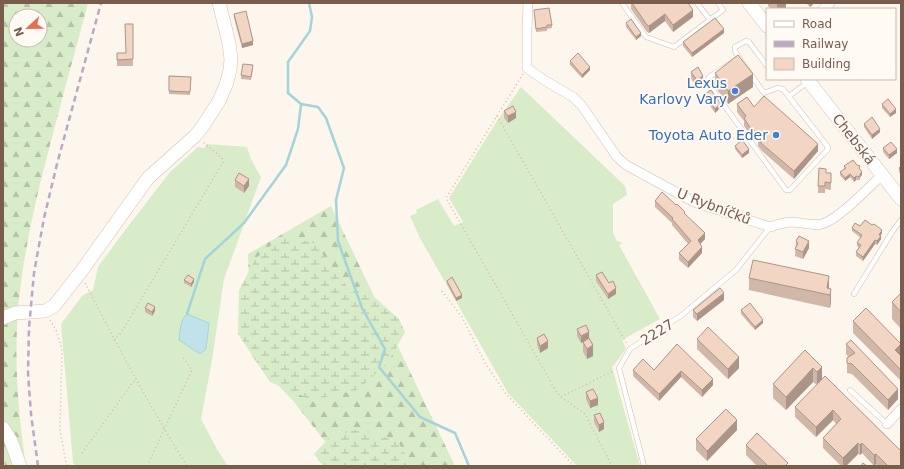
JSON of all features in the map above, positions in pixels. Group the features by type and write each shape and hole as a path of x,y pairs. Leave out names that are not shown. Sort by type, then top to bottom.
{"street":[{"path":"3,318 15,313 45,311 54,306 80,273 148,178 195,136 203,126 219,101 226,85 230,70 229,43 219,3"},
{"path":"527,68 526,30 528,3"},
{"path":"749,3 766,25"},
{"name":"U Rybníčků","path":"527,68 572,97 582,106 617,157 626,165 694,202 770,227"},
{"name":"Chebská","path":"808,80 901,199"},
{"path":"770,227 782,223 795,222 809,225 822,224 838,215 882,175"},
{"path":"887,424 901,409"},
{"path":"3,428 11,441 20,466"}],"lane":[{"path":"622,3 646,37 674,47 723,10 718,3"},
{"path":"697,3 710,20"},
{"path":"739,58 709,77 707,82 786,190 790,190 828,149 789,96 780,87 764,93 739,58 735,51 735,47 746,41 749,42 766,65"},
{"path":"789,96 808,80"},
{"path":"854,294 901,220"},
{"name":"2227","path":"619,368 630,348 682,315 736,270 770,227"},
{"path":"619,368 644,466"},
{"path":"850,390 887,424"}],"path":[{"path":"527,68 446,198 556,391 561,397 585,414 612,466"},
{"path":"497,116 630,348"},
{"path":"114,340 121,333 223,162 222,158 195,136"},
{"path":"80,273 136,380 187,466"},
{"path":"442,291 462,317 485,363 506,394 574,466"},
{"path":"45,311 56,330 62,349 60,429 68,466"},
{"path":"147,466 192,370 182,356"},
{"path":"561,397 619,368"},
{"path":"82,453 133,382 136,380"}],"green space":[{"path":"3,3 88,3 40,184 28,237 22,273 17,327 17,380 21,431 26,466 5,466 3,457"},
{"path":"521,87 625,186 627,195 613,204 613,233 617,241 623,243 619,245 660,319 622,340 626,349 612,367 640,466 577,466 508,393 420,238 410,216 417,213 416,210 438,199 454,226 463,222 449,198 497,121"},
{"path":"207,144 247,147 251,159 261,177 224,279 212,360 201,419 228,466 75,466 73,462 61,324 82,296 93,290 98,267 170,172 198,147 204,148"},
{"path":"331,206 455,466 344,466 294,402 252,357 248,254"},
{"path":"282,236 314,243 352,293 361,285 399,319 405,332 387,364 357,390 312,400 270,382 238,334 239,290 256,258"},
{"path":"358,429 398,442 413,466 323,466 314,454 330,437"}],"water":[{"path":"187,314 209,323 206,349 200,354 179,340 182,322"}],"building":[{"path":"632,3 688,3 693,10 673,25 665,14 649,26"},
{"path":"549,8 552,25 547,25 547,27 536,29 534,10"},
{"path":"246,11 253,41 242,44 234,14"},
{"path":"715,18 724,29 692,53 683,42"},
{"path":"631,19 641,33 636,37 626,23"},
{"path":"125,24 133,24 133,59 117,60 117,53 126,53"},
{"path":"578,53 590,67 582,75 570,61"},
{"path":"738,55 753,74 728,91 715,73"},
{"path":"243,64 253,65 251,77 241,75"},
{"path":"698,67 703,76 697,80 691,72"},
{"path":"169,76 191,77 190,92 169,91"},
{"path":"711,90 722,105 720,104 715,109 705,94"},
{"name":"Toyota Auto Eder","path":"764,96 818,144 794,171 762,144 758,138 760,136 749,126 744,118 746,116 737,104 747,97 754,107"},
{"path":"888,99 896,109 890,114 882,104"},
{"path":"513,106 516,112 508,116 504,111"},
{"path":"872,117 880,129 872,135 864,124"},
{"path":"742,140 749,149 742,155 735,146"},
{"path":"891,142 897,149 889,155 883,148"},
{"path":"853,160 860,166 859,168 862,172 860,177 856,176 854,178 850,174 845,178 840,172 846,168 844,166"},
{"path":"819,168 826,169 826,173 831,173 831,183 825,182 825,186 818,186"},
{"path":"239,173 249,179 244,186 235,180"},
{"path":"662,192 676,205 677,204 685,212 684,213 705,233 698,240 702,247 688,262 679,253 691,241 672,219 673,218 655,201"},
{"path":"865,220 882,230 879,235 881,236 877,241 875,240 863,257 856,252 861,245 857,243 862,235 852,228 855,223 860,226"},
{"path":"799,236 809,241 803,252 795,249 798,243 796,241"},
{"path":"753,260 829,276 827,288 831,289 830,295 749,278"},
{"path":"602,272 609,283 613,281 616,288 608,294 596,275"},
{"path":"188,275 194,279 191,284 184,280"},
{"path":"452,277 462,295 456,298 447,281"},
{"path":"720,288 724,293 697,314 693,310"},
{"path":"901,293 901,312 892,302"},
{"path":"148,303 155,307 152,312 145,308"},
{"path":"750,303 763,320 755,327 741,310"},
{"path":"866,308 901,344 895,350 901,356 901,370 853,321"},
{"path":"586,325 589,332 581,336 577,329"},
{"path":"708,327 739,357 728,369 697,339"},
{"path":"544,334 548,341 540,346 537,338"},
{"path":"589,338 593,345 587,349 583,342"},
{"path":"851,340 898,389 888,400 852,364 847,363 847,358 855,353 846,344"},
{"path":"677,344 713,379 702,390 681,371 659,394 633,370 643,359 654,370"},
{"path":"805,350 822,367 817,372 813,368 786,397 773,384"},
{"path":"825,376 901,451 901,466 888,466 862,443 860,445 858,443 843,458 823,438 841,419 833,410 816,427 795,407"},
{"path":"593,389 598,398 590,401 586,392"},
{"path":"726,409 737,420 707,451 696,439"},
{"path":"600,413 604,422 599,425 594,415"},
{"path":"757,433 788,463 785,466 768,466 746,445"}],"waterway":[{"path":"309,3 312,17 310,31 288,62 288,93 301,104 318,107 326,118 344,168 336,200 338,241 362,308 385,349 379,367 420,417 455,433 469,466"},
{"path":"187,314 205,259 244,223 286,165 298,129 301,105"}],"railway":[{"path":"38,466 31,414 28,373 29,328 34,273 44,218 57,164 101,3"}],"place":[{"name":"Lexus Karlovy Vary","path":"735,91"},
{"name":"Toyota Auto Eder","path":"776,135"}]}
